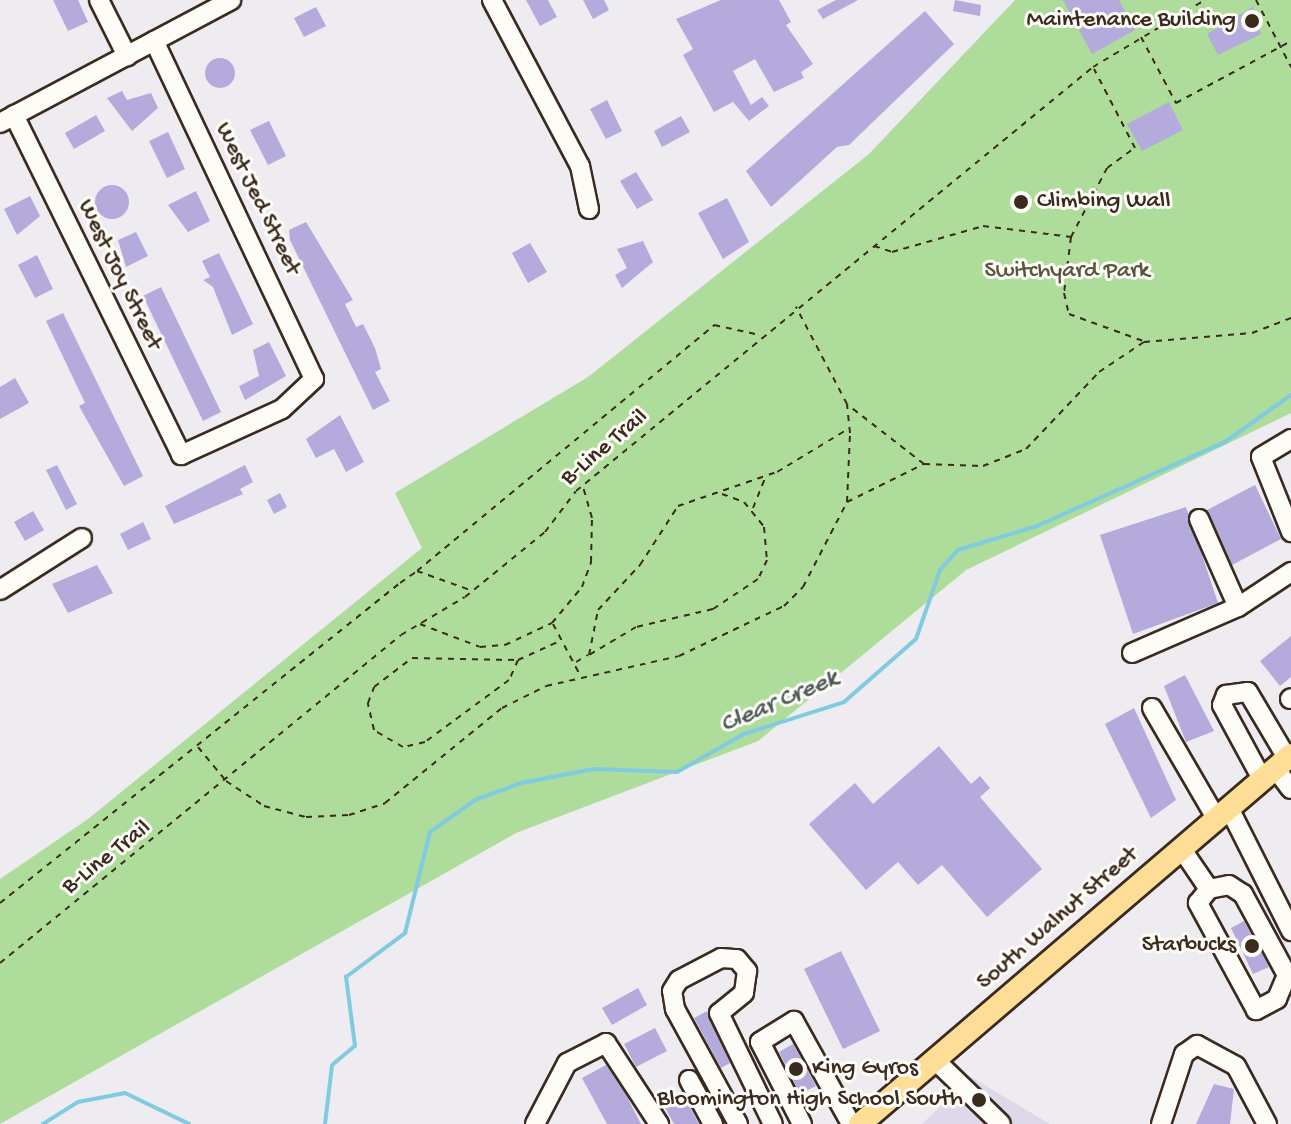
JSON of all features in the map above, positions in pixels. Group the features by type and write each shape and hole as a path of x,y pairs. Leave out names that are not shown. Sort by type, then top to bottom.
{"main road":[{"name":"South Walnut Street","path":"860,1124 1279,765"}],"street":[{"path":"99,0 127,56"},
{"path":"7,119 231,0"},
{"path":"492,0 580,166 589,209"},
{"name":"West Jed Street","path":"154,41 314,379 282,409 181,455"},
{"name":"West Joy Street","path":"7,119 181,455"},
{"path":"1291,439 1261,457 1291,532"},
{"path":"1199,519 1238,607"},
{"path":"0,590 82,538"},
{"path":"1132,653 1238,607 1291,572"},
{"path":"1152,708 1222,813 1291,931"},
{"path":"1279,765 1291,789"},
{"path":"1181,848 1209,889"},
{"path":"1229,885 1243,894 1287,975 1277,999 1256,1010 1200,912 1198,899 1209,889 1229,885"},
{"path":"738,1124 675,1009 672,991 679,980 721,958 737,959 747,971 744,993 719,1013 773,1124"},
{"path":"802,1124 760,1042 794,1021 851,1124"},
{"path":"535,1124 567,1063 606,1043 659,1124"},
{"path":"1161,1124 1184,1054 1197,1045 1236,1066 1267,1124"},
{"path":"934,1059 1001,1124"},
{"path":"689,1080 713,1124"}],"path":[{"name":"B-Line Trail","path":"0,963 419,623 471,590 545,532 583,486 796,306 1093,67 1205,0"},
{"path":"1256,0 1291,67"},
{"path":"1141,36 1176,103 1291,41"},
{"path":"1093,67 1135,148 1107,168 1071,237 1064,293 1069,314 1144,342 1252,333 1291,318"},
{"path":"872,245 892,252 983,226 1071,237"},
{"path":"198,747 226,781 264,806 306,817 349,815 418,782 502,708 581,676 679,656 773,613 803,587 847,502 850,428 847,404 796,306"},
{"path":"0,903 495,508 714,325 761,335"},
{"path":"847,502 924,464 983,466 1026,449 1099,372 1144,342"},
{"path":"847,404 924,464"},
{"path":"589,655 598,610 640,565 670,515 695,497 722,494 766,477 850,428"},
{"path":"753,510 766,477"},
{"path":"419,623 432,634 480,647 505,645 552,623 582,587 591,562 592,518 583,486"},
{"path":"574,663 636,627 713,609 742,593 767,560 764,527 753,510 722,494"},
{"path":"417,571 471,590"},
{"path":"552,623 581,676"},
{"path":"518,660 509,680 425,742 403,747 374,730 374,687 412,658 518,660 562,640"}],"shaded area":[{"name":"Bloomington High School South","path":"971,1077 1050,1124 922,1124"}],"green space":[{"name":"Switchyard Park","path":"1015,0 1291,0 1291,413 966,570 758,741 516,833 0,1124 0,879 88,819 422,548 395,493 588,377 869,154"}],"building":[{"path":"53,0 78,0 88,22 68,31"},
{"path":"526,0 548,0 557,17 540,26"},
{"path":"583,0 604,0 609,10 593,19"},
{"path":"721,0 779,0 791,22 786,25 813,64 801,72 804,78 774,92 755,59 733,71 751,105 762,97 769,106 749,121 733,102 714,112 683,55 693,49 676,19"},
{"path":"836,0 858,0 823,19 817,10"},
{"path":"955,0 981,5 980,16 953,11"},
{"path":"1063,0 1119,0 1135,30 1092,54"},
{"path":"316,7 326,26 304,37 294,18"},
{"path":"1253,7 1261,34 1218,55 1207,34"},
{"path":"925,11 954,44 849,145 837,147 771,207 746,171"},
{"path":"220,58 231,62 235,73 231,84 220,88 209,84 205,73 209,62"},
{"path":"122,91 127,100 151,93 158,108 132,131 107,98"},
{"path":"607,100 622,131 606,139 590,109"},
{"path":"1169,102 1183,130 1142,151 1127,124"},
{"path":"96,115 105,131 74,149 65,133"},
{"path":"681,116 690,132 662,147 654,131"},
{"path":"269,121 286,156 268,165 250,130"},
{"path":"168,132 185,169 167,178 149,141"},
{"path":"636,172 653,200 637,209 620,181"},
{"path":"112,185 124,190 129,202 124,214 112,219 100,214 95,202 100,190"},
{"path":"196,191 210,221 188,232 168,205"},
{"path":"30,196 40,216 17,235 4,209"},
{"path":"727,198 749,242 723,259 698,213"},
{"path":"306,222 353,300 345,304 356,327 363,324 375,348 381,369 375,372 390,401 373,410 290,240 289,230"},
{"path":"136,232 148,256 126,267 118,240"},
{"path":"643,241 653,262 622,288 615,275 627,268 617,249"},
{"path":"530,243 547,272 528,283 512,253"},
{"path":"219,253 253,324 232,335 213,287 203,280 210,277 202,261"},
{"path":"37,255 53,289 35,298 18,265"},
{"path":"161,287 221,412 203,421 143,296"},
{"path":"63,313 143,476 124,486 79,406 85,403 46,321"},
{"path":"269,342 286,376 245,400 239,386 259,376 253,350"},
{"path":"15,378 29,403 0,419 0,387"},
{"path":"340,415 364,462 346,472 334,449 316,458 306,439"},
{"path":"57,465 77,504 66,510 46,470"},
{"path":"245,465 253,482 240,489 243,494 174,524 165,506"},
{"path":"1255,485 1281,539 1232,565 1207,510"},
{"path":"280,493 287,507 274,514 267,500"},
{"path":"1186,507 1218,603 1133,634 1100,535"},
{"path":"33,511 44,530 25,541 14,522"},
{"path":"143,522 151,539 128,550 120,534"},
{"path":"97,565 113,593 68,613 52,584"},
{"path":"1291,636 1291,677 1280,686 1260,661"},
{"path":"1185,675 1214,731 1186,742 1164,686"},
{"path":"1134,708 1176,800 1151,818 1105,724"},
{"path":"939,746 971,784 980,776 990,788 980,797 1042,869 987,917 942,865 918,885 898,862 866,890 809,824 855,783 873,804"},
{"name":"Starbucks","path":"1244,921 1269,967 1253,974 1231,928"},
{"path":"841,951 880,1031 843,1049 804,969"},
{"path":"638,988 647,1005 612,1025 602,1008"},
{"path":"707,1011 730,1063 721,1068 694,1018"},
{"path":"655,1028 667,1051 636,1067 624,1044"},
{"name":"King Gyros","path":"793,1044 816,1086 800,1094 779,1052"},
{"path":"606,1065 641,1124 607,1124 582,1078"},
{"path":"1214,1084 1234,1089 1230,1124 1196,1124"},
{"path":"681,1091 699,1124 674,1124 662,1102"}],"waterway":[{"name":"Clear Creek","path":"325,1124 332,1065 355,1046 346,977 405,933 430,832 475,800 521,783 594,769 677,772 744,734 844,702 916,639 940,570 958,550 1037,526 1225,442 1291,395"},
{"name":"Clear Creek","path":"43,1124 78,1102 125,1093 189,1124"}],"place":[{"name":"Maintenance Building","path":"1252,21"},
{"name":"Climbing Wall","path":"1021,202"},
{"name":"Starbucks","path":"1252,946"},
{"name":"King Gyros","path":"796,1069"},
{"name":"Bloomington High School South","path":"979,1100"}]}
